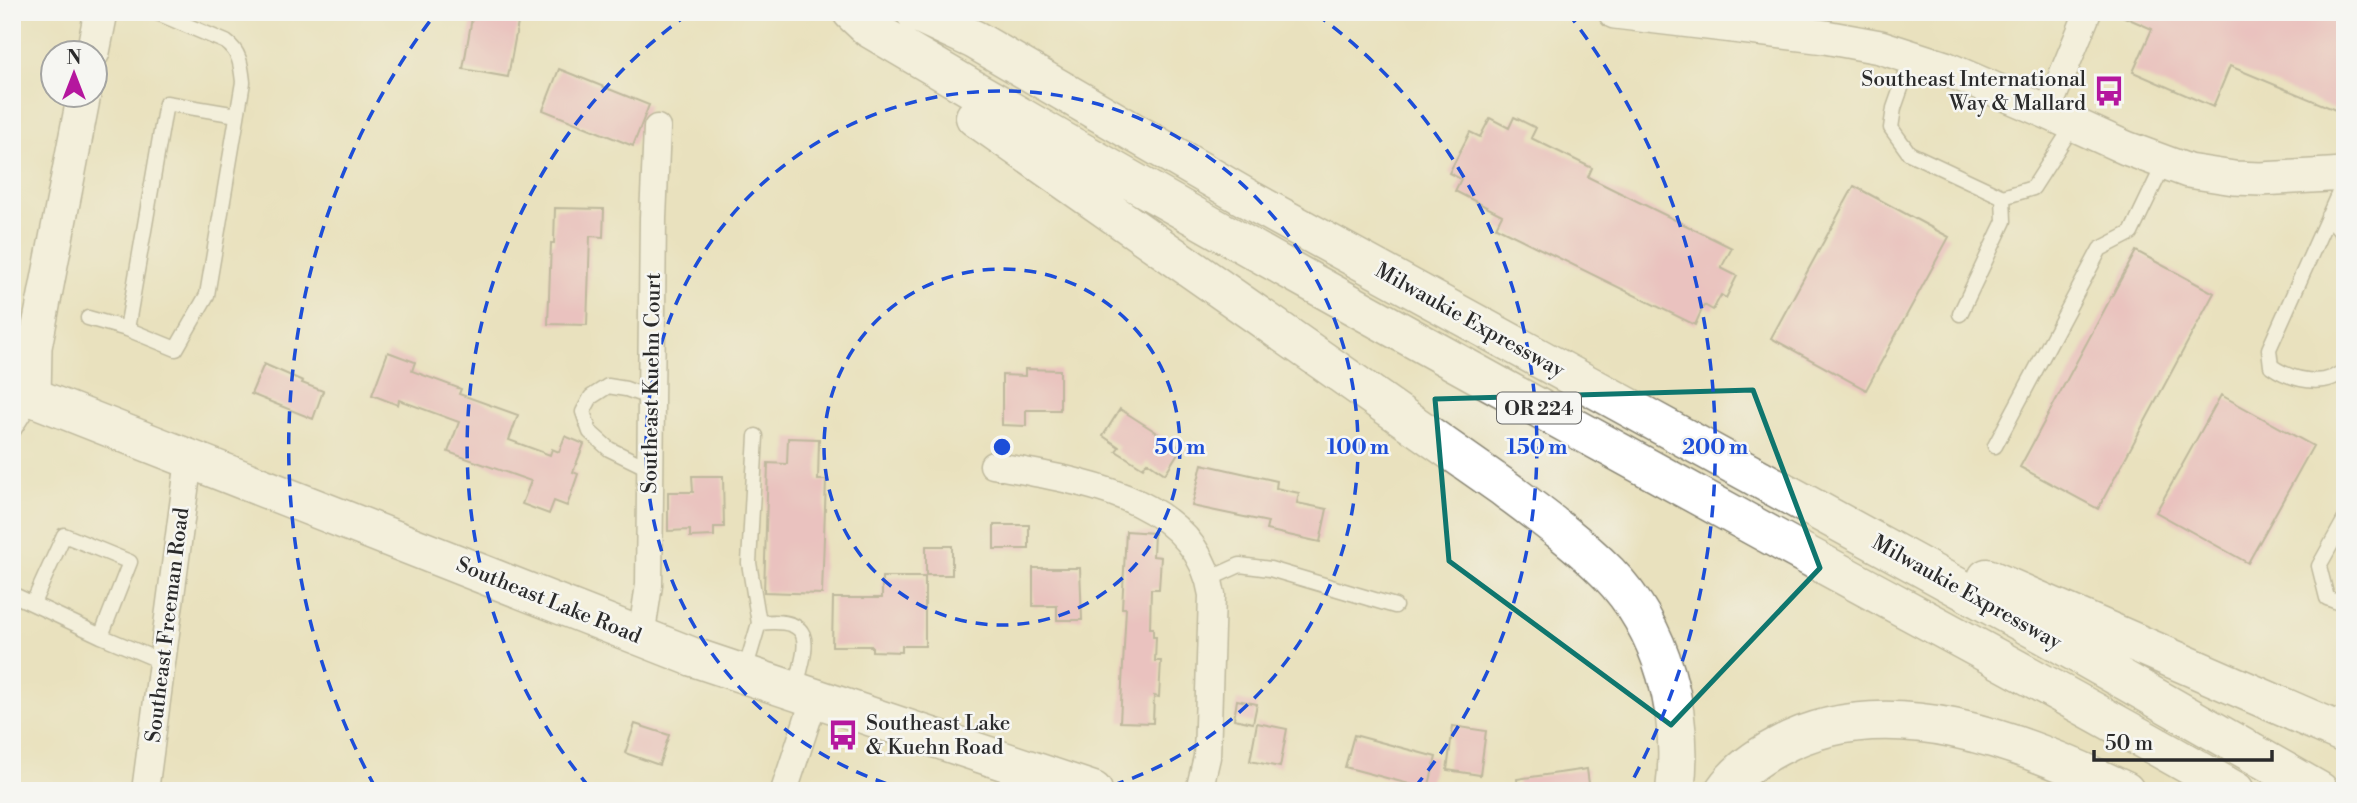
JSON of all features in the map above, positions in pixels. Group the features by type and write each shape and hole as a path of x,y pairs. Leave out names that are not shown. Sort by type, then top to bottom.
{"main road":[{"name":"Milwaukie Expressway","path":"915,12 975,40 1250,200 2036,629 2319,791"},
{"name":"Milwaukie Expressway","path":"860,20 1197,219 2235,791"},
{"path":"860,20 980,122 1504,488 1565,533 1610,575 1644,625 1659,653 1673,699 1678,768 1675,791"},
{"name":"Southeast Lake Road","path":"23,394 641,637 744,675 1093,791"},
{"path":"1762,480 2345,734"},
{"path":"1724,791 1760,756 1794,737 1828,726 1870,722 1951,727 1998,739 2072,766 2124,791"}],"street":[{"path":"96,38 101,12"},
{"path":"1615,12 1825,37 1880,47 1945,68 2164,164 2188,171 2234,178 2345,176"},
{"path":"2061,118 2088,12"},
{"path":"23,394 35,347 81,108"},
{"name":"Southeast Kuehn Court","path":"641,637 649,584 653,218 657,128"},
{"name":"Southeast Freeman Road","path":"145,791 189,460"},
{"path":"993,465 1087,484 1122,496 1153,510 1179,531 1194,548 1209,579 1212,595 1208,757 1199,791"},
{"path":"785,791 805,694"}],"lane":[{"path":"88,318 127,329 176,349 207,295 243,82 241,62 235,48 218,38 155,12"},
{"path":"1912,57 1894,108 1891,128 1909,153 2003,197 2034,188 2061,118"},
{"path":"127,329 166,103 237,115"},
{"path":"1995,446 2100,250 2131,233 2164,164"},
{"path":"2345,176 2269,349 2270,366 2284,375 2313,381 2339,375 2345,369"},
{"path":"1960,314 2004,221 2003,197"},
{"path":"2328,216 2345,237"},
{"path":"650,469 609,449 590,432 583,412 591,397 608,386 651,398"},
{"path":"12,433 23,394"},
{"path":"744,675 759,623 749,563 756,436"},
{"path":"2345,519 2319,566 2327,598 2345,605"},
{"path":"33,603 64,536 130,562 102,636"},
{"path":"1209,579 1240,565 1270,569 1395,606"},
{"path":"12,594 163,662"},
{"path":"759,623 785,622 796,626 804,634 805,694"}],"highlighted area":[{"path":"1753,390 1820,568 1671,725 1449,561 1435,399"}],"building":[{"path":"473,12 520,12 508,77 463,69"},
{"path":"2113,12 2328,12 2345,20 2345,114 2230,66 2213,107 2133,72 2152,29"},
{"path":"559,69 649,105 633,146 543,110"},
{"path":"1514,117 1536,128 1531,138 1592,168 1588,177 1732,248 1721,268 1737,276 1726,298 1721,295 1713,310 1704,305 1695,325 1496,227 1502,215 1455,191 1461,179 1449,173 1470,132 1480,137 1490,118 1509,128"},
{"path":"1854,186 1949,237 1866,390 1771,338"},
{"path":"555,208 604,209 603,237 590,236 587,325 548,324"},
{"path":"2136,251 2214,293 2098,509 2020,467"},
{"path":"388,352 415,362 412,371 461,389 459,394 518,415 509,440 550,455 552,449 559,452 565,436 584,444 573,472 578,474 567,506 554,501 549,514 522,504 531,481 448,452 459,422 399,400 398,405 372,395"},
{"path":"264,364 323,391 313,419 251,394"},
{"path":"1025,369 1060,370 1060,410 1026,410 1026,426 1002,425 1002,375 1025,376"},
{"path":"2221,395 2313,446 2248,563 2156,512"},
{"path":"1120,409 1181,448 1165,474 1147,462 1143,468 1116,451 1119,447 1103,436"},
{"path":"788,438 819,439 818,480 826,480 822,594 764,592 768,463 787,464"},
{"path":"1202,464 1277,481 1276,488 1299,493 1297,503 1327,509 1320,542 1266,530 1268,522 1192,506"},
{"path":"692,476 723,476 724,527 714,527 714,536 690,537 690,530 668,531 668,492 693,492"},
{"path":"994,525 1029,525 1029,549 994,549"},
{"path":"1126,531 1154,533 1153,556 1161,557 1159,589 1151,589 1150,628 1153,628 1153,637 1156,637 1155,661 1161,661 1159,697 1154,696 1153,723 1120,722 1126,608 1122,608"},
{"path":"926,546 952,546 952,575 926,575"},
{"path":"1033,568 1080,568 1082,620 1057,620 1057,606 1033,606"},
{"path":"882,577 925,577 925,646 902,646 902,652 872,651 872,646 832,646 833,598 882,598"},
{"path":"1237,700 1257,704 1253,723 1234,719"},
{"path":"1257,723 1287,729 1280,767 1250,761"},
{"path":"635,724 669,735 659,765 625,753"},
{"path":"1453,726 1486,731 1480,775 1447,770"},
{"path":"1354,735 1436,757 1428,789 1345,767"},
{"path":"1587,769 1590,791 1518,791 1517,779"}],"place":[{"name":"Southeast International Way & Mallard","path":"2109,91"},
{"name":"Southeast Lake & Kuehn Road","path":"843,735"}]}
